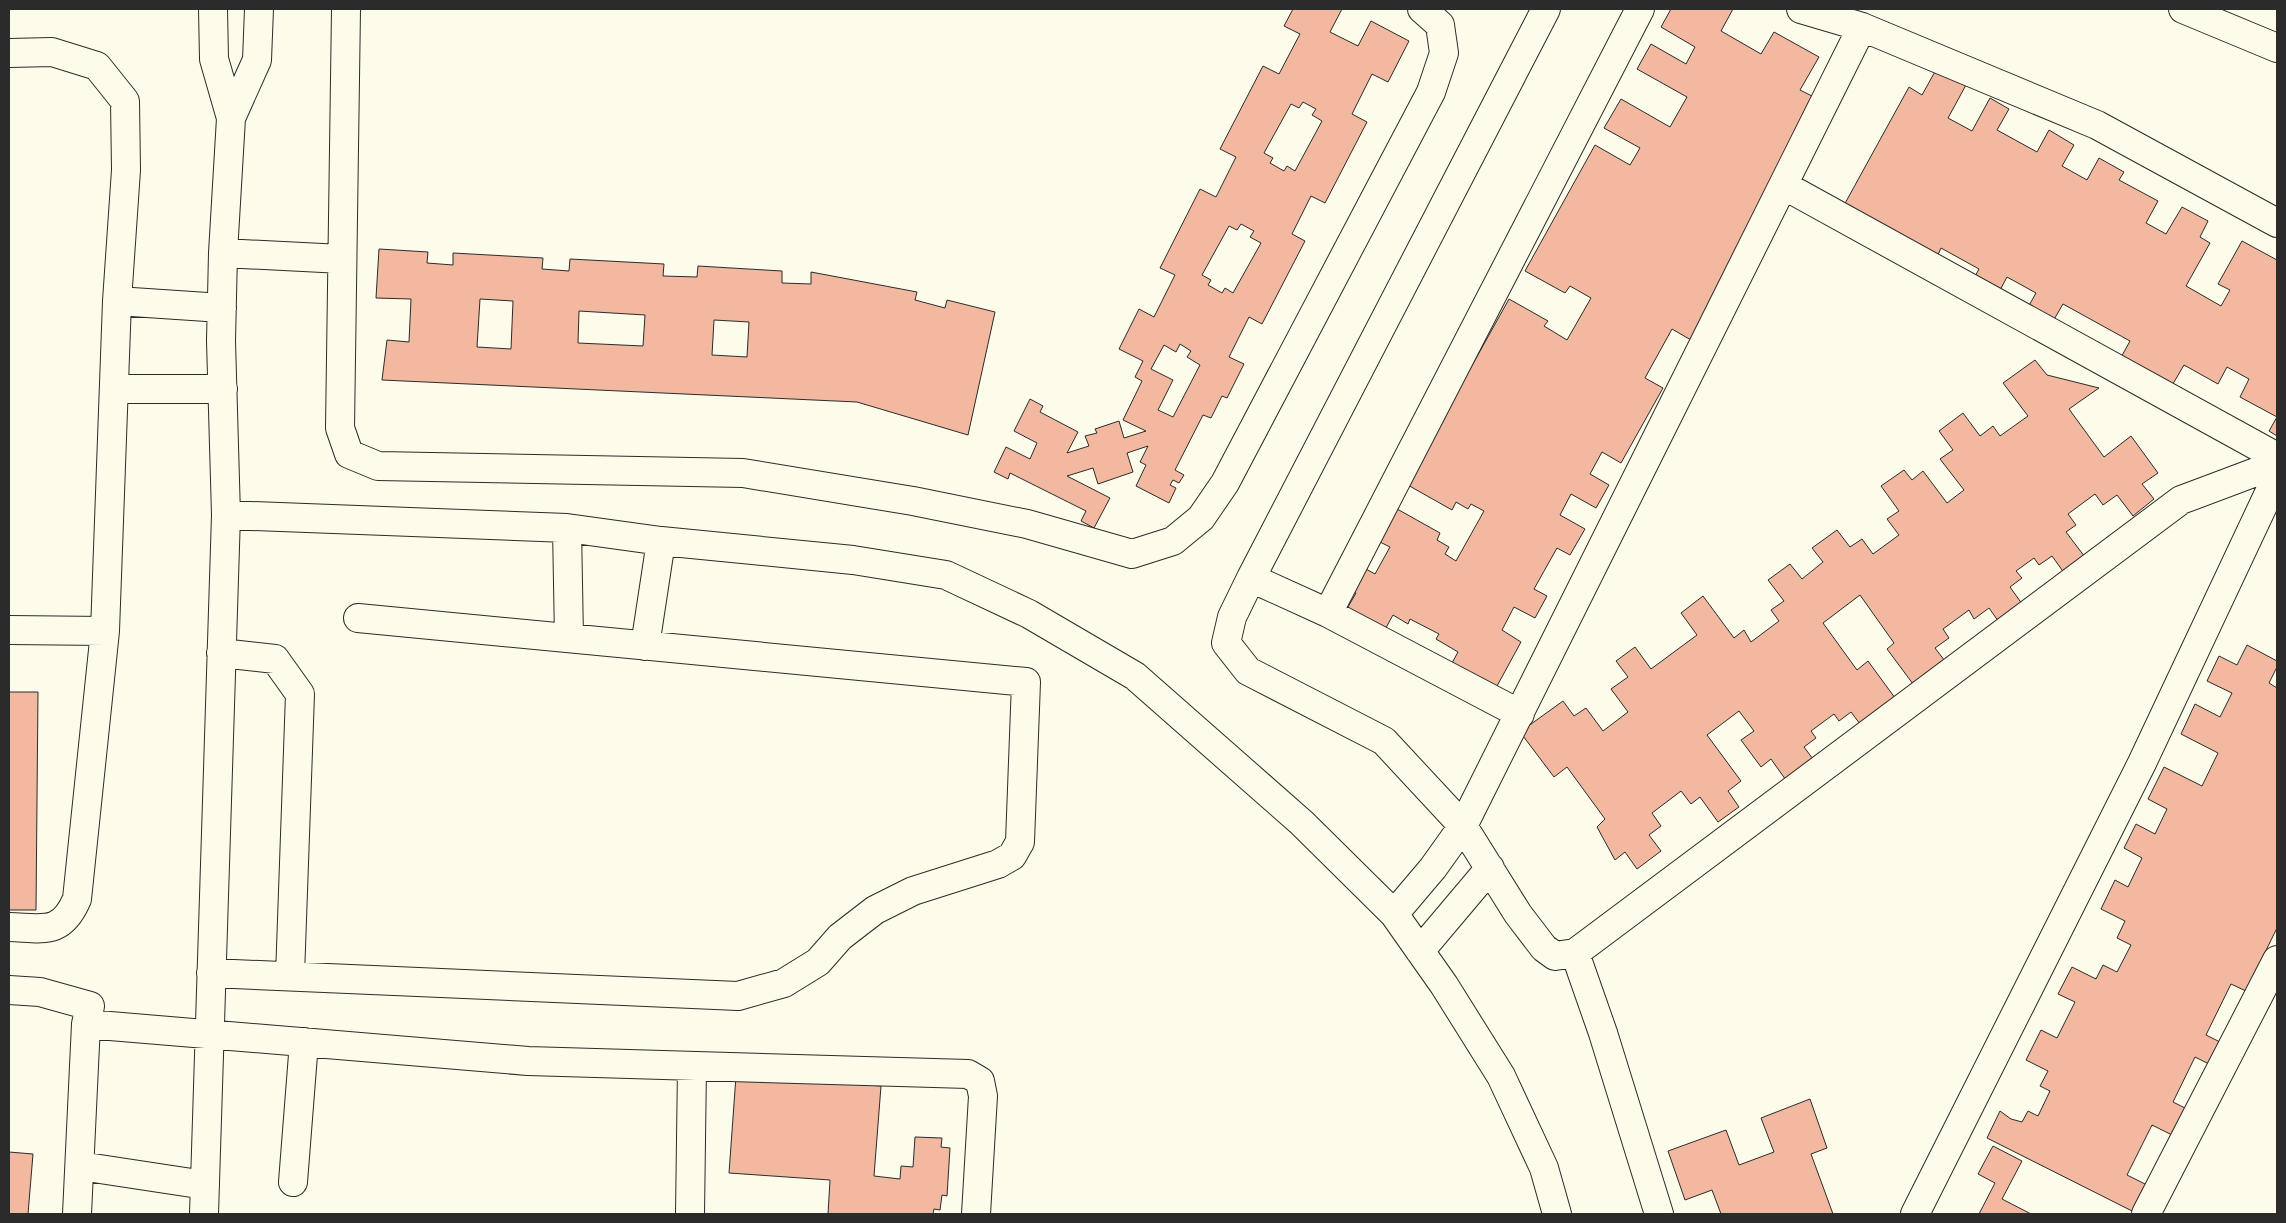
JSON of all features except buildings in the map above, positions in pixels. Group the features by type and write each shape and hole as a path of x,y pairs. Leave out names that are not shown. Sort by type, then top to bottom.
{"street":[{"path":"204,1214 226,514 222,390 222,308 223,253 231,118 214,59 213,9"},
{"path":"231,118 257,60 259,9"},
{"path":"346,9 340,428 349,454 378,466 743,473 913,501 1027,524 1132,554 1173,540 1202,518 1234,466 1431,92 1444,53 1440,25 1422,9"},
{"path":"1546,9 1251,578 1232,617 1226,644 1248,671 1384,741 1463,826 1518,914 1544,948 1555,956 1575,952 2181,500 2277,464"},
{"path":"1328,613 1640,9"},
{"path":"1801,9 1862,27 2097,125 2277,223"},
{"path":"2183,9 2234,18 2277,48"},
{"path":"1394,914 1433,868 1463,826 1862,27"},
{"path":"9,53 52,52 97,66 125,101 126,170 117,301 105,631 76,899 70,916 52,928 9,926"},
{"path":"1783,185 2277,457"},
{"path":"223,253 342,259"},
{"path":"117,301 222,308"},
{"path":"114,389 222,390"},
{"path":"1915,1214 2142,763 2277,476"},
{"path":"226,514 567,528 661,541 854,560 946,575 1029,614 1135,676 1302,823 1394,914 1444,985 1502,1076 1544,1168 1556,1214"},
{"path":"567,528 570,638"},
{"path":"645,646 661,541"},
{"path":"1251,578 1328,613 1520,714"},
{"path":"211,973 738,996 784,983 818,962 840,938 875,910 913,891 998,864 1012,856 1020,842 1026,682 358,618"},
{"path":"9,630 105,631"},
{"path":"222,653 275,660 300,694 290,976"},
{"path":"1420,951 1490,868"},
{"path":"1575,952 1603,1033 1659,1214"},
{"path":"2146,1214 2277,960"},
{"path":"9,990 40,992 90,1006 86,1024 77,1214"},
{"path":"86,1024 528,1061 968,1074 980,1081 983,1096 976,1214"},
{"path":"293,1182 304,1042"},
{"path":"690,1214 692,1066"},
{"path":"80,1166 205,1185"}]}
